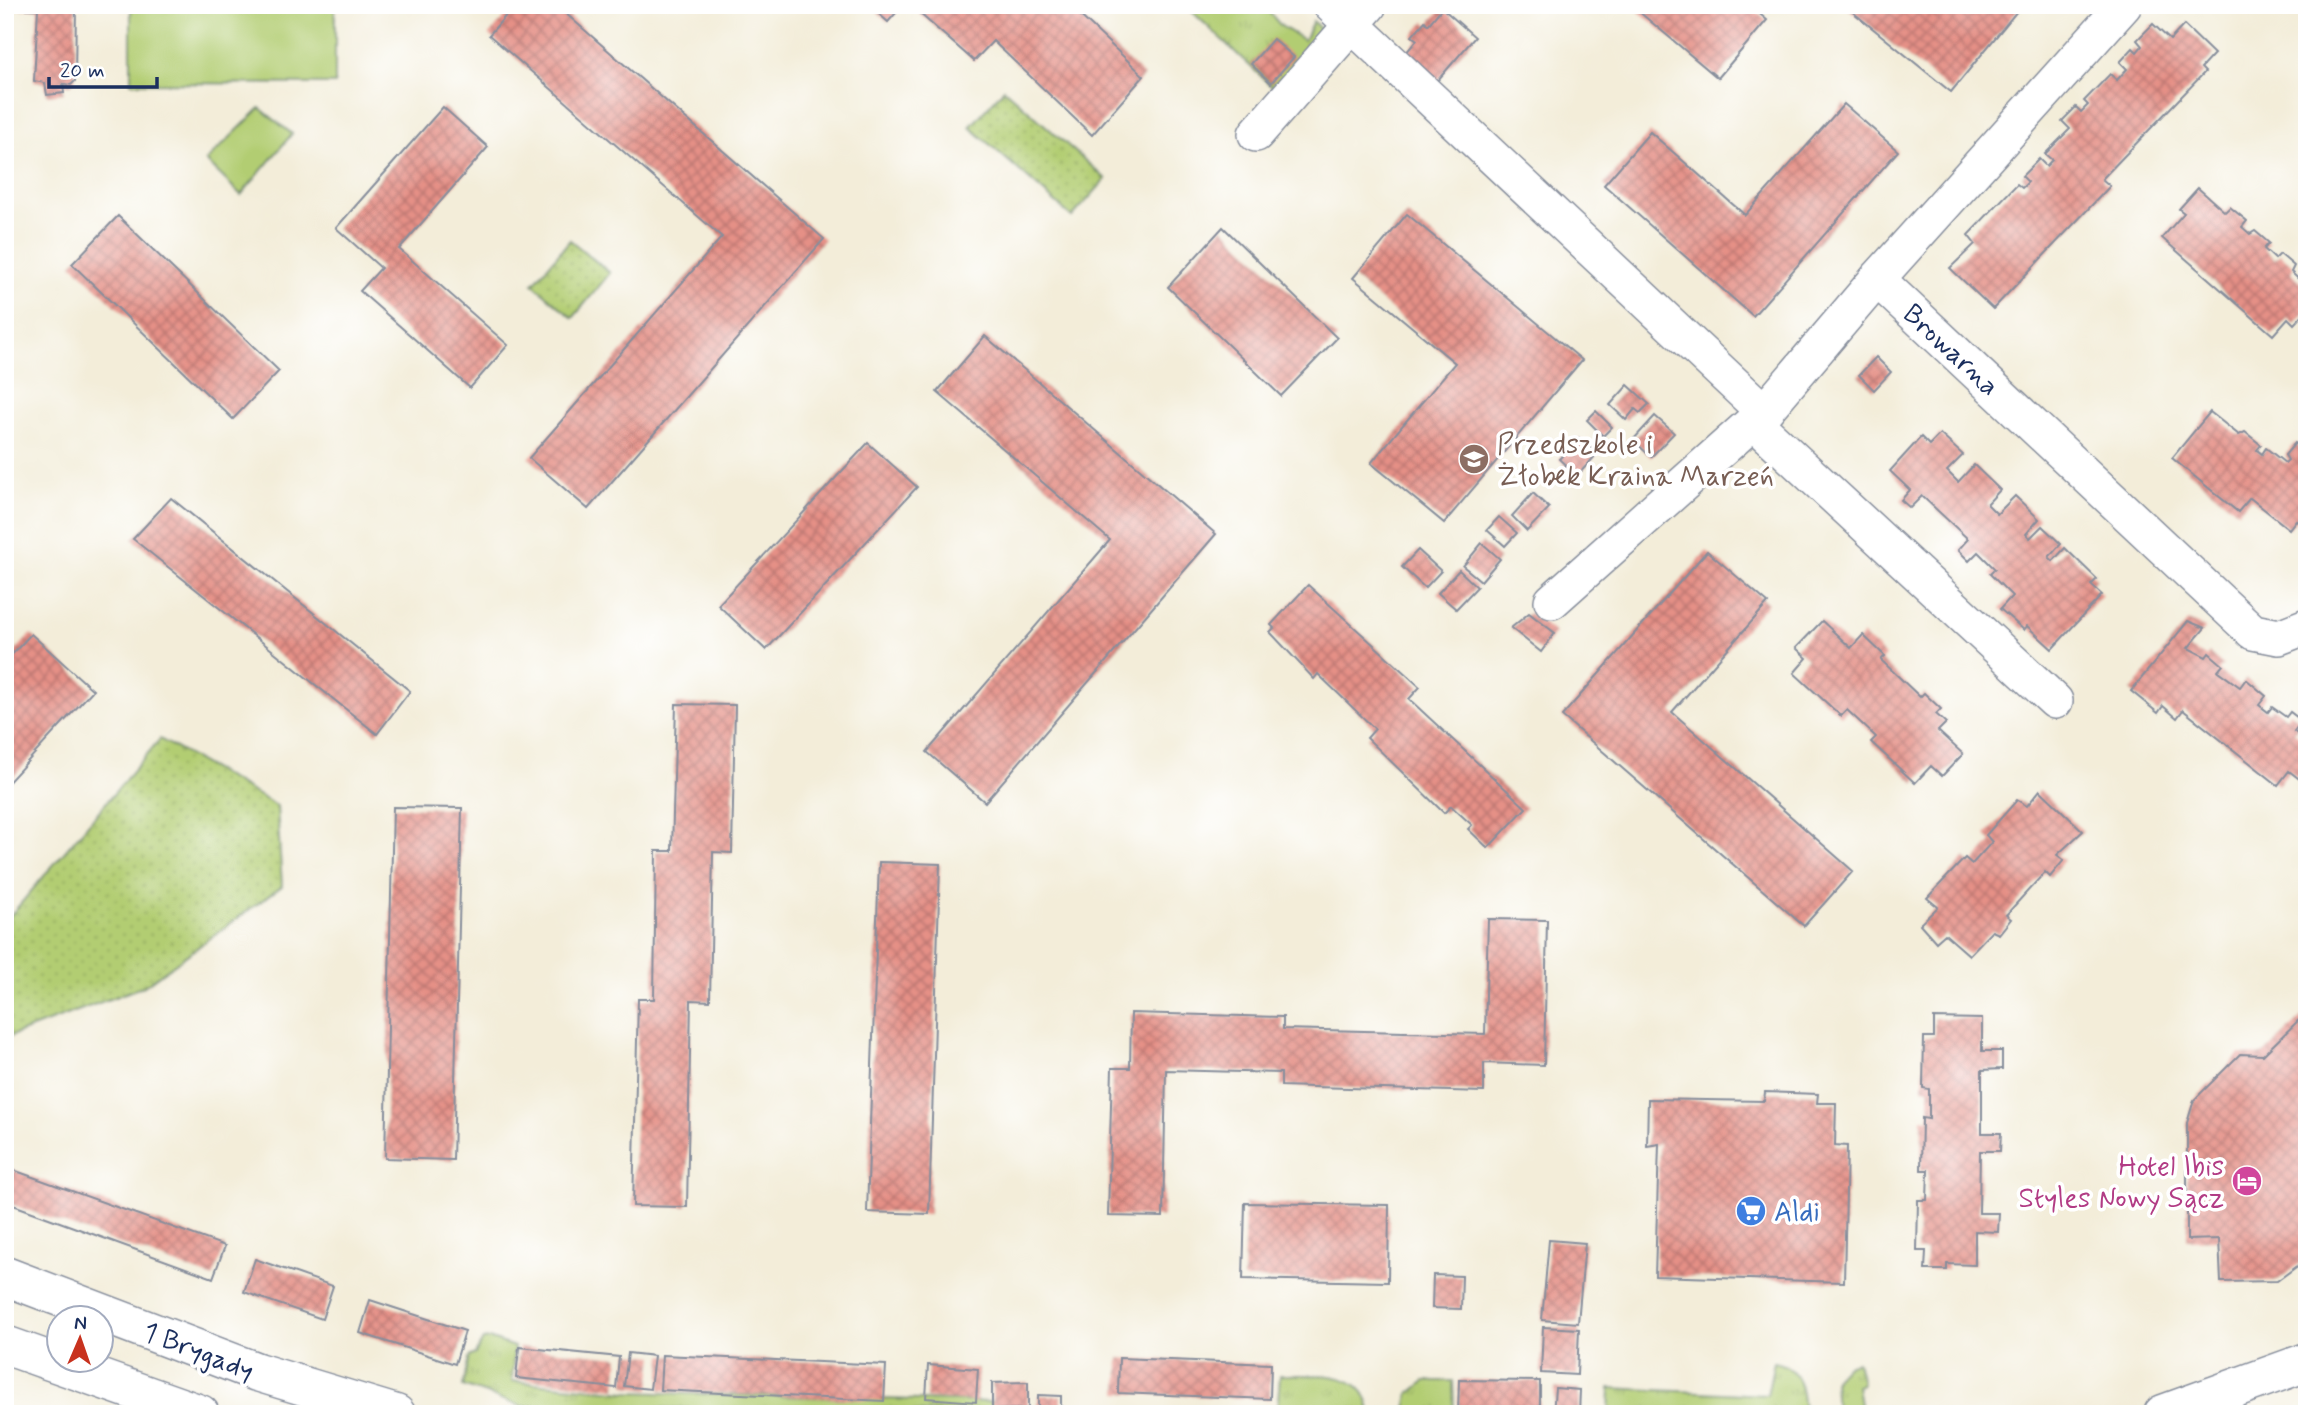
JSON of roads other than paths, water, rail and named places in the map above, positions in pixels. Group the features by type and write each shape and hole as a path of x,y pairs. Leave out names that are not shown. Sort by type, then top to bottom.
{"street":[{"path":"1552,601 1759,417 1877,279 2124,5"},
{"path":"1255,134 1350,12 1408,81 2055,701"},
{"name":"Browarna","path":"1877,279 2253,632 2279,637 2307,626"},
{"name":"1 Brygady","path":"5,1276 257,1372 396,1414"},
{"path":"5,1345 200,1414"},
{"path":"2163,1414 2307,1362"}],"place":[{"name":"Przedszkole i Żłobek Kraina Marzeń","path":"1474,459"},
{"name":"Hotel Ibis Styles Nowy Sącz","path":"2247,1181"},
{"name":"Aldi","path":"1751,1211"}]}
